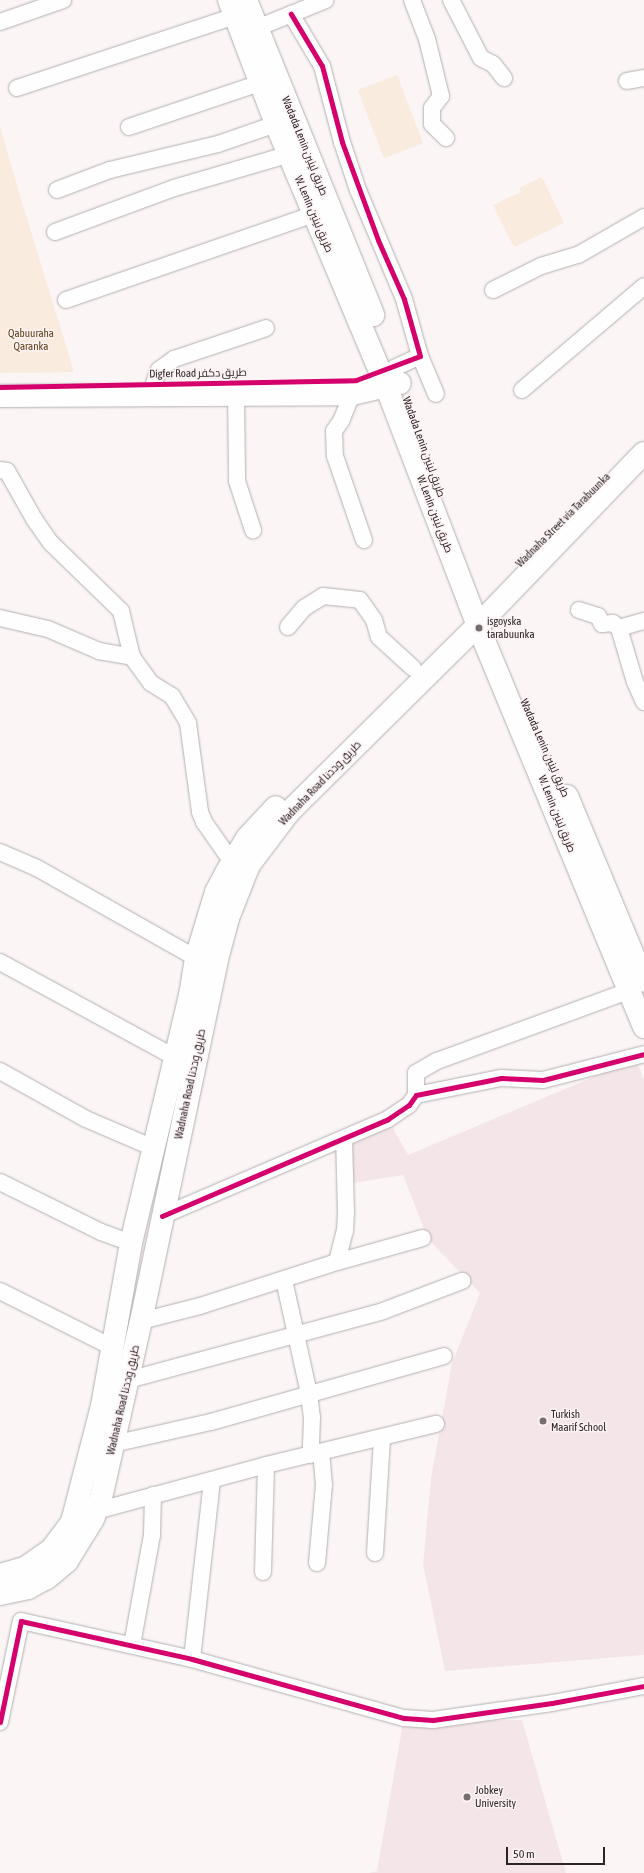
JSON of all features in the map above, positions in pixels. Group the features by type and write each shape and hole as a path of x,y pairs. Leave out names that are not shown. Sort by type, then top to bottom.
{"main road":[{"name":"Wadada Lenin طريق لينين","path":"237,5 257,28 390,377"},
{"name":"W. Lenin طريق لينين","path":"237,5 260,83 276,124 315,214 390,377 480,614"},
{"name":"Digfer Road طريق دكفر","path":"0,387 356,380 390,377"},
{"name":"Digfer Road طريق دكفر","path":"0,396 352,394 390,377"},
{"name":"Wadnaha Street via Tarabuunka","path":"554,537 644,438"},
{"path":"480,614 554,537 644,453"},
{"name":"Wadada Lenin طريق لينين","path":"480,614 547,768 636,986"},
{"name":"Wadnaha Road طريق وددنا","path":"0,1575 25,1568 51,1550 72,1522 94,1445 114,1348 131,1243 174,1057 190,996 196,958 216,892 247,838 277,806 294,793 338,742 414,668 480,614"},
{"name":"Wadnaha Road طريق وددنا","path":"0,1594 28,1588 47,1578 67,1561 96,1511 141,1321 219,952 232,906 248,865 289,812 480,614"},
{"path":"636,986 644,1027"}],"street":[{"path":"0,22 63,0"},
{"path":"257,28 326,0"},
{"path":"412,0 427,39 442,96 432,108 432,124 446,138"},
{"path":"451,0 481,58 493,64 504,78"},
{"path":"17,88 237,5"},
{"path":"291,14 322,66 342,142 378,240 404,299 420,356 436,394"},
{"path":"627,81 644,78"},
{"path":"129,127 260,83"},
{"path":"57,190 110,170 218,144 276,124"},
{"path":"55,232 174,188 290,154"},
{"path":"66,300 315,214"},
{"path":"493,290 542,266 578,255 644,217"},
{"path":"522,390 644,286"},
{"path":"154,383 158,370 174,359 266,328"},
{"path":"390,377 420,356"},
{"path":"236,394 237,481 253,530"},
{"path":"352,394 341,422 334,431 335,456 364,540"},
{"path":"0,470 7,471 34,519 51,543 121,611 132,657 151,683 172,696 188,723 200,812 204,822 232,862"},
{"path":"288,627 304,608 323,596 360,600 374,620 379,637 414,668"},
{"path":"579,610 598,616 602,624 613,623 619,628 635,682 644,702"},
{"path":"0,618 48,629 99,651 132,657"},
{"path":"619,628 644,621"},
{"path":"0,852 37,868 196,958"},
{"path":"0,962 174,1057"},
{"path":"162,1216 388,1120 409,1105 416,1095 416,1073 437,1061 636,986"},
{"path":"416,1095 501,1078 543,1080 644,1054"},
{"path":"0,1071 86,1119 154,1148"},
{"path":"337,1262 345,1231 344,1139"},
{"path":"0,1182 101,1232 131,1243"},
{"path":"141,1321 284,1280 337,1262 423,1238"},
{"path":"284,1280 294,1337 309,1394 316,1453 324,1485 317,1563"},
{"path":"128,1380 294,1337 383,1311 462,1281"},
{"path":"0,1291 114,1348"},
{"path":"113,1444 203,1423 444,1356"},
{"path":"96,1511 153,1495 212,1481 266,1465 436,1424"},
{"path":"375,1553 382,1437"},
{"path":"263,1572 266,1465"},
{"path":"192,1659 212,1481"},
{"path":"132,1645 152,1535 153,1495"},
{"path":"0,1722 21,1621 192,1659 404,1718 433,1720 552,1703 644,1686"}],"shaded area":[{"name":"Turkish Maarif School","path":"636,1059 644,1080 644,1655 445,1671 423,1564 431,1478 452,1363 480,1293 428,1239 403,1175 353,1183 350,1143 390,1123 408,1155"},
{"name":"Jobkey University","path":"522,1720 566,1873 369,1873 377,1871 403,1723"}],"green space":[{"path":"397,75 423,143 384,158 358,90"},
{"name":"Qabuuraha Qaranka","path":"0,126 18,189 74,372 0,373"},
{"path":"542,177 564,223 514,247 493,205 521,192 519,188"}],"cycle path":[{"path":"0,387 356,380 420,356 404,299 378,240 342,142 322,66 291,14"},
{"path":"162,1216 388,1119 409,1105 416,1095 501,1078 543,1080 644,1054"},
{"path":"0,1722 21,1621 192,1659 404,1718 433,1720 552,1703 644,1686"}],"place":[{"name":"isgoyska tarabuunka","path":"479,628"},
{"name":"Turkish Maarif School","path":"543,1421"},
{"name":"Jobkey University","path":"467,1797"}]}
